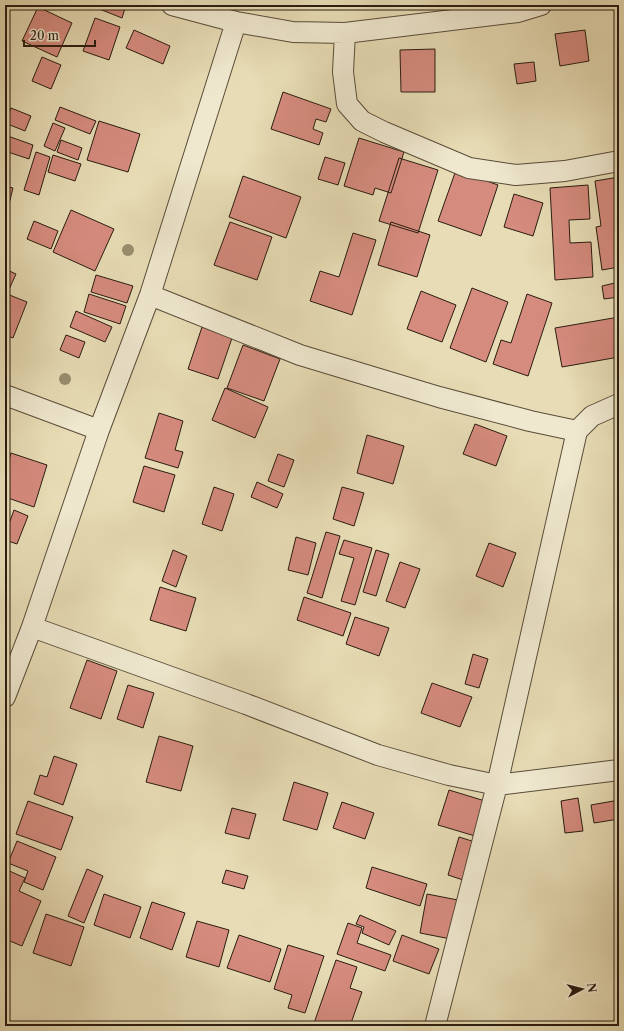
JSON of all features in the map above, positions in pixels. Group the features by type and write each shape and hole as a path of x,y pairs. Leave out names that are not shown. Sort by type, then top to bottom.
{"street":[{"path":"172,5 236,22 293,32 344,33 518,12 541,5"},
{"path":"5,696 32,627 99,430 150,295 236,22"},
{"path":"344,33 343,72 347,104 362,121 384,132 469,168 516,175 565,171 619,161"},
{"path":"150,295 300,355 439,397 530,421 577,431"},
{"path":"5,395 99,430"},
{"path":"435,1026 497,785 577,431 592,416 619,404"},
{"path":"32,627 246,704 378,755 449,775 497,785 619,770"}],"building":[{"path":"98,5 126,5 122,18 97,8"},
{"path":"38,7 72,23 57,57 22,41"},
{"path":"95,18 120,27 109,60 83,51"},
{"path":"134,30 170,46 163,64 126,48"},
{"path":"585,30 589,61 560,66 555,34"},
{"path":"435,49 435,92 401,92 400,50"},
{"path":"42,57 61,65 51,89 32,81"},
{"path":"534,62 536,81 517,84 514,64"},
{"path":"283,92 331,109 326,122 316,119 313,129 323,133 319,145 271,129"},
{"path":"60,107 96,121 90,134 55,120"},
{"path":"11,108 31,116 25,131 5,123"},
{"path":"99,121 140,134 128,172 87,160"},
{"path":"53,123 65,128 55,151 44,146"},
{"path":"5,135 33,145 29,159 5,151"},
{"path":"359,138 404,152 391,193 375,188 373,195 344,186"},
{"path":"61,140 82,148 78,160 57,152"},
{"path":"36,152 50,157 39,195 24,190"},
{"path":"53,155 81,164 75,181 48,172"},
{"path":"325,157 345,163 338,185 318,179"},
{"path":"399,158 438,170 418,233 379,221"},
{"path":"456,170 498,185 481,236 438,221"},
{"path":"243,176 301,197 286,238 229,217"},
{"path":"619,177 619,267 602,270 596,227 601,226 595,181"},
{"path":"588,185 590,219 569,220 570,243 591,242 593,277 555,280 550,188"},
{"path":"5,186 13,188 8,208 5,207"},
{"path":"514,194 543,203 533,236 504,227"},
{"path":"71,210 114,229 95,271 53,252"},
{"path":"34,221 58,231 51,249 27,239"},
{"path":"230,222 272,237 257,280 214,265"},
{"path":"391,222 430,235 417,277 378,265"},
{"path":"353,233 376,240 352,315 310,301 320,271 339,277"},
{"path":"5,269 16,274 7,294 27,302 13,338 5,335"},
{"path":"96,275 133,286 127,303 91,292"},
{"path":"619,282 619,297 604,299 602,286"},
{"path":"472,288 508,302 486,362 450,348"},
{"path":"421,291 456,305 442,342 407,329"},
{"path":"89,294 126,306 120,324 84,312"},
{"path":"527,294 552,303 528,376 493,364 501,340 511,343"},
{"path":"76,311 112,327 105,342 70,327"},
{"path":"619,317 619,357 562,367 555,328"},
{"path":"202,327 232,338 218,379 188,369"},
{"path":"66,335 85,342 79,358 60,350"},
{"path":"243,345 280,359 264,401 227,388"},
{"path":"225,388 268,407 255,438 212,420"},
{"path":"159,413 183,421 175,450 183,452 178,468 145,458"},
{"path":"475,424 507,436 496,466 463,454"},
{"path":"367,435 404,446 393,484 357,473"},
{"path":"11,453 47,465 34,507 5,497 5,473"},
{"path":"278,454 294,460 284,487 268,481"},
{"path":"144,466 175,475 164,512 133,502"},
{"path":"257,482 283,494 277,508 251,497"},
{"path":"214,487 234,494 222,531 202,524"},
{"path":"342,487 364,493 354,526 333,519"},
{"path":"14,510 28,516 17,544 5,540 5,535"},
{"path":"326,532 340,536 322,598 307,593"},
{"path":"296,537 316,543 308,575 288,570"},
{"path":"344,540 372,548 355,605 341,601 354,558 339,554"},
{"path":"489,543 516,553 503,587 476,576"},
{"path":"173,550 187,556 176,587 162,581"},
{"path":"376,550 389,554 376,596 363,592"},
{"path":"400,562 420,569 405,608 386,601"},
{"path":"160,587 196,598 186,631 150,620"},
{"path":"304,597 351,613 343,636 297,620"},
{"path":"355,617 389,628 379,656 346,644"},
{"path":"473,654 488,659 479,688 465,684"},
{"path":"87,660 117,671 101,719 70,708"},
{"path":"432,683 472,697 460,727 421,713"},
{"path":"128,685 154,693 143,728 117,719"},
{"path":"159,736 193,746 181,791 146,782"},
{"path":"54,756 77,764 63,805 34,794 40,775 47,777"},
{"path":"294,782 328,793 317,830 283,820"},
{"path":"449,790 485,801 475,836 438,825"},
{"path":"578,798 583,831 565,833 561,801"},
{"path":"619,800 619,819 594,823 591,805"},
{"path":"28,801 73,817 61,850 16,834"},
{"path":"342,802 374,813 365,839 333,828"},
{"path":"232,808 256,814 249,839 225,833"},
{"path":"459,837 475,842 463,880 448,875"},
{"path":"17,841 56,857 43,890 24,882 28,871 8,863"},
{"path":"372,867 427,884 420,906 366,888"},
{"path":"5,869 25,878 19,891 41,901 22,946 5,939"},
{"path":"87,869 103,876 84,923 68,916"},
{"path":"226,870 248,876 244,889 222,883"},
{"path":"104,894 141,907 130,938 94,925"},
{"path":"427,894 463,901 456,940 420,933"},
{"path":"152,902 185,913 172,950 140,938"},
{"path":"46,914 84,927 71,966 33,953"},
{"path":"360,915 396,931 389,945 362,933 364,927 356,924"},
{"path":"197,921 229,930 219,967 186,957"},
{"path":"348,923 362,928 357,943 391,955 385,971 337,954"},
{"path":"239,935 281,949 270,982 227,968"},
{"path":"402,935 439,949 429,974 393,961"},
{"path":"288,945 324,956 305,1013 288,1008 292,995 274,989"},
{"path":"336,960 357,967 350,988 362,992 350,1026 313,1026"}]}
